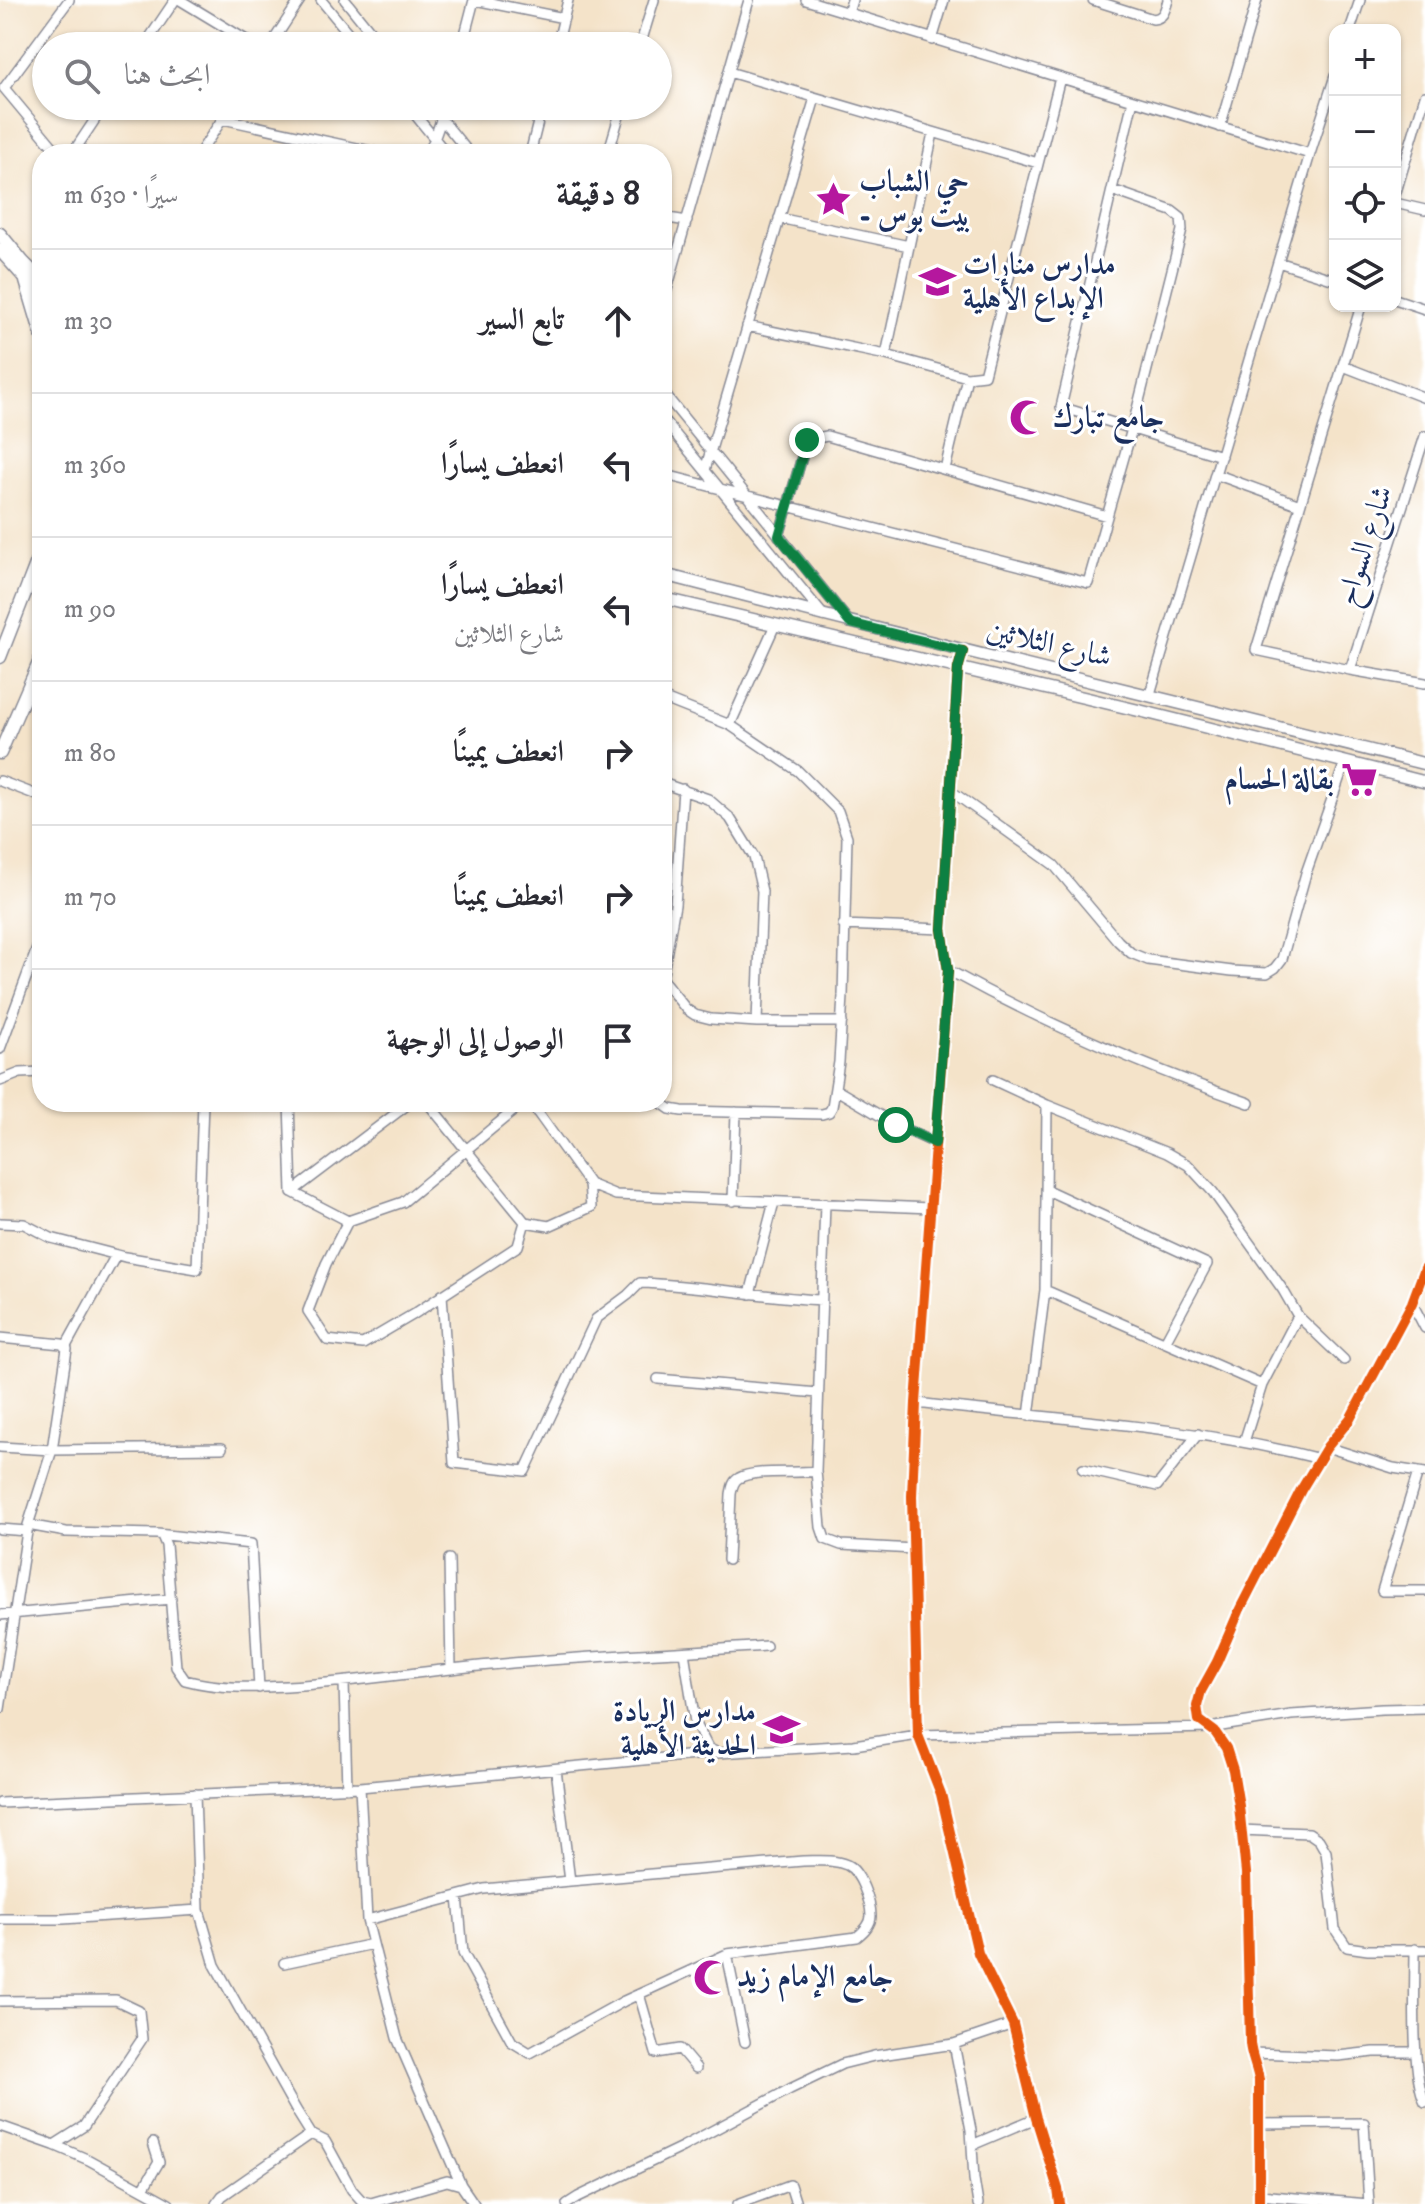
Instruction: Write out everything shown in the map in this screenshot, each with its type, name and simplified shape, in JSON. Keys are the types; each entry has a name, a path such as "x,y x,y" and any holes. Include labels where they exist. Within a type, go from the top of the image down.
{"main road":[{"path":"0,234 32,271"},
{"path":"0,250 32,286"},
{"path":"25,278 32,301"},
{"path":"0,657 32,575"},
{"path":"0,753 32,679"}],"street":[{"path":"45,32 69,0"},
{"path":"154,32 178,0 232,32"},
{"path":"279,32 300,0"},
{"path":"321,0 347,32"},
{"path":"345,0 371,32"},
{"path":"466,32 475,0 564,18"},
{"path":"560,32 568,0"},
{"path":"644,32 654,0"},
{"path":"672,271 749,0"},
{"path":"806,0 1310,154"},
{"path":"848,13 852,0"},
{"path":"932,40 944,0"},
{"path":"1093,0 1153,19 1159,19 1164,13 1168,0"},
{"path":"1220,127 1257,0"},
{"path":"1352,24 1360,0"},
{"path":"32,50 4,88 51,144"},
{"path":"729,72 1038,163"},
{"path":"747,326 886,355 967,377 984,375 1060,78"},
{"path":"1145,712 1329,95"},
{"path":"1401,175 1425,96"},
{"path":"705,470 815,98"},
{"path":"1133,100 1061,407 1221,456"},
{"path":"79,144 95,120"},
{"path":"206,144 222,120"},
{"path":"228,120 339,144"},
{"path":"419,120 439,144"},
{"path":"433,144 442,120"},
{"path":"442,120 462,144"},
{"path":"532,144 538,120"},
{"path":"611,144 618,120"},
{"path":"886,355 933,133"},
{"path":"672,477 1088,583 1132,429 1182,230 1181,218 1172,211 1112,190"},
{"path":"1401,204 1425,210"},
{"path":"779,218 909,246"},
{"path":"672,219 687,221"},
{"path":"1278,262 1329,278"},
{"path":"1401,301 1425,309"},
{"path":"1359,312 1256,650 1425,683"},
{"path":"1343,366 1425,398"},
{"path":"945,469 967,377"},
{"path":"672,404 850,623"},
{"path":"672,430 824,616"},
{"path":"779,536 807,440 827,436 1107,516"},
{"name":"شارع السواح","path":"1350,670 1425,436"},
{"path":"1215,474 1300,505"},
{"name":"شارع الثلاثين","path":"672,577 1425,764"},
{"name":"شارع الثلاثين","path":"672,600 1145,712 1425,782"},
{"path":"730,725 775,625"},
{"path":"963,651 958,669 942,929 948,970 912,1496 918,1735 941,1794 978,1953 1013,2024 1060,2204"},
{"path":"672,702 730,725 798,771 838,811 847,837 842,1022 839,1062 829,1112 672,1109"},
{"path":"951,791 1054,865 1131,953 1148,960 1267,973 1282,959 1306,873 1345,762"},
{"path":"0,781 32,793"},
{"path":"672,786 708,799 730,818 754,857 762,891 757,1022"},
{"path":"672,922 683,789"},
{"path":"843,925 942,929"},
{"path":"0,1049 32,962"},
{"path":"948,970 1006,1002 1078,1034 1188,1082 1249,1103"},
{"path":"672,992 686,1009 711,1019 842,1022"},
{"path":"0,1081 20,1073 32,1072"},
{"path":"993,1080 1167,1153 1188,1165 1213,1192 1298,1316 1344,1360"},
{"path":"835,1089 896,1125 935,1143"},
{"path":"1029,1416 1045,1290 1047,1105"},
{"path":"0,1223 24,1224 51,1238 116,1255 197,1269 203,1112"},
{"path":"289,1112 292,1192"},
{"path":"292,1192 398,1112"},
{"path":"436,1112 525,1222 549,1226 591,1207 589,1184 537,1112"},
{"path":"512,1112 403,1202 348,1221 326,1264 308,1311 327,1340 363,1344 518,1246 525,1222"},
{"path":"733,1201 736,1112"},
{"path":"589,1184 616,1195 931,1208"},
{"path":"1047,1190 1207,1264 1165,1342"},
{"path":"292,1192 348,1221"},
{"path":"750,1294 774,1202"},
{"path":"825,1203 816,1471 821,1527 825,1539 841,1545 914,1549"},
{"path":"0,1709 27,1528 52,1450 66,1346 116,1255"},
{"path":"1258,2124 1364,2123 1369,2204 1259,2200 1258,2124 1259,2080 1251,2053 1246,1873 1241,1830 1233,1770 1226,1748 1199,1720 1197,1706 1201,1691 1301,1490 1327,1447 1350,1419 1412,1303 1425,1268"},
{"path":"442,1295 454,1463 525,1471 596,1319 640,1283 681,1284 821,1300"},
{"path":"1045,1290 1262,1385"},
{"path":"1412,1303 1425,1328"},
{"path":"1244,1442 1262,1385 1298,1316"},
{"path":"0,1338 66,1346"},
{"path":"658,1379 818,1393"},
{"path":"916,1403 1123,1423 1244,1442 1320,1459"},
{"path":"1083,1469 1157,1486 1198,1434"},
{"path":"0,1447 52,1450 222,1448"},
{"path":"1327,1447 1393,1468 1422,1472 1382,1591 1425,1591"},
{"path":"728,1560 733,1484 740,1477 816,1471"},
{"path":"0,1529 157,1534 251,1544 259,1688"},
{"path":"162,1536 166,1545 176,1667 185,1680 205,1686 259,1688 344,1683 451,1669 766,1646"},
{"path":"449,1559 451,1669"},
{"path":"0,1615 171,1599"},
{"path":"684,1652 695,1722 708,1748 718,1753"},
{"path":"344,1683 347,1788"},
{"path":"0,1803 347,1788 718,1753 854,1745 918,1735 1209,1728 1291,1715 1425,1708"},
{"path":"556,1769 570,1881"},
{"path":"360,1787 367,1920 397,2038 461,2185 474,2204"},
{"path":"195,1794 199,1910 215,1965 311,2134 325,2141 352,2190 362,2201 370,2204 447,2181 461,2185"},
{"path":"1241,1830 1309,1833 1319,1840 1326,1852 1335,1929 1347,1947 1420,1950 1416,2052 1421,2094 1425,2102"},
{"path":"367,1920 484,1889 803,1861 836,1861 852,1867 863,1882 871,1917 866,1929 857,1937 727,1954 639,1994 530,2053 512,2042 463,1953 458,1896"},
{"path":"0,1919 63,1919 199,1910"},
{"path":"284,1963 373,1944"},
{"path":"727,1954 745,2042"},
{"path":"639,1994 656,2053 680,2049 696,2068"},
{"path":"0,2001 116,2000 139,2011 142,2039 84,2126 54,2145"},
{"path":"567,2204 842,2064 954,2044 1013,2024"},
{"path":"954,2044 971,2130 978,2204"},
{"path":"1251,2053 1338,2056 1416,2052"},
{"path":"972,2145 1036,2118"},
{"path":"0,2126 54,2145 169,2204"},
{"path":"216,2204 222,2196 311,2134"},
{"path":"143,2189 159,2162 153,2143"},
{"path":"738,2204 790,2185 796,2204"}],"cycle path":[{"path":"963,651 958,669 942,929 948,970 912,1496 918,1735 941,1794 978,1953 1013,2024 1060,2204"},
{"path":"1259,2204 1259,2080 1250,2043 1246,1873 1239,1806 1226,1748 1215,1732 1199,1720 1197,1706 1201,1691 1240,1609 1301,1490 1327,1447 1350,1419 1412,1303 1425,1268"}],"place":[{"name":"حي الشباب - بيت بوس","path":"833,199"},
{"name":"مدارس منارات الإبداع الأهلية","path":"937,282"},
{"name":"جامع تبارك","path":"1027,418"},
{"name":"بقالة الحسام","path":"1360,780"},
{"name":"مدارس الريادة الحديثة الأهلية","path":"782,1729"},
{"name":"جامع الإمام زيد","path":"711,1977"}],"route":[{"path":"807,440 779,536 850,623 963,651 958,669 942,929 948,970 935,1143 896,1125"}]}
